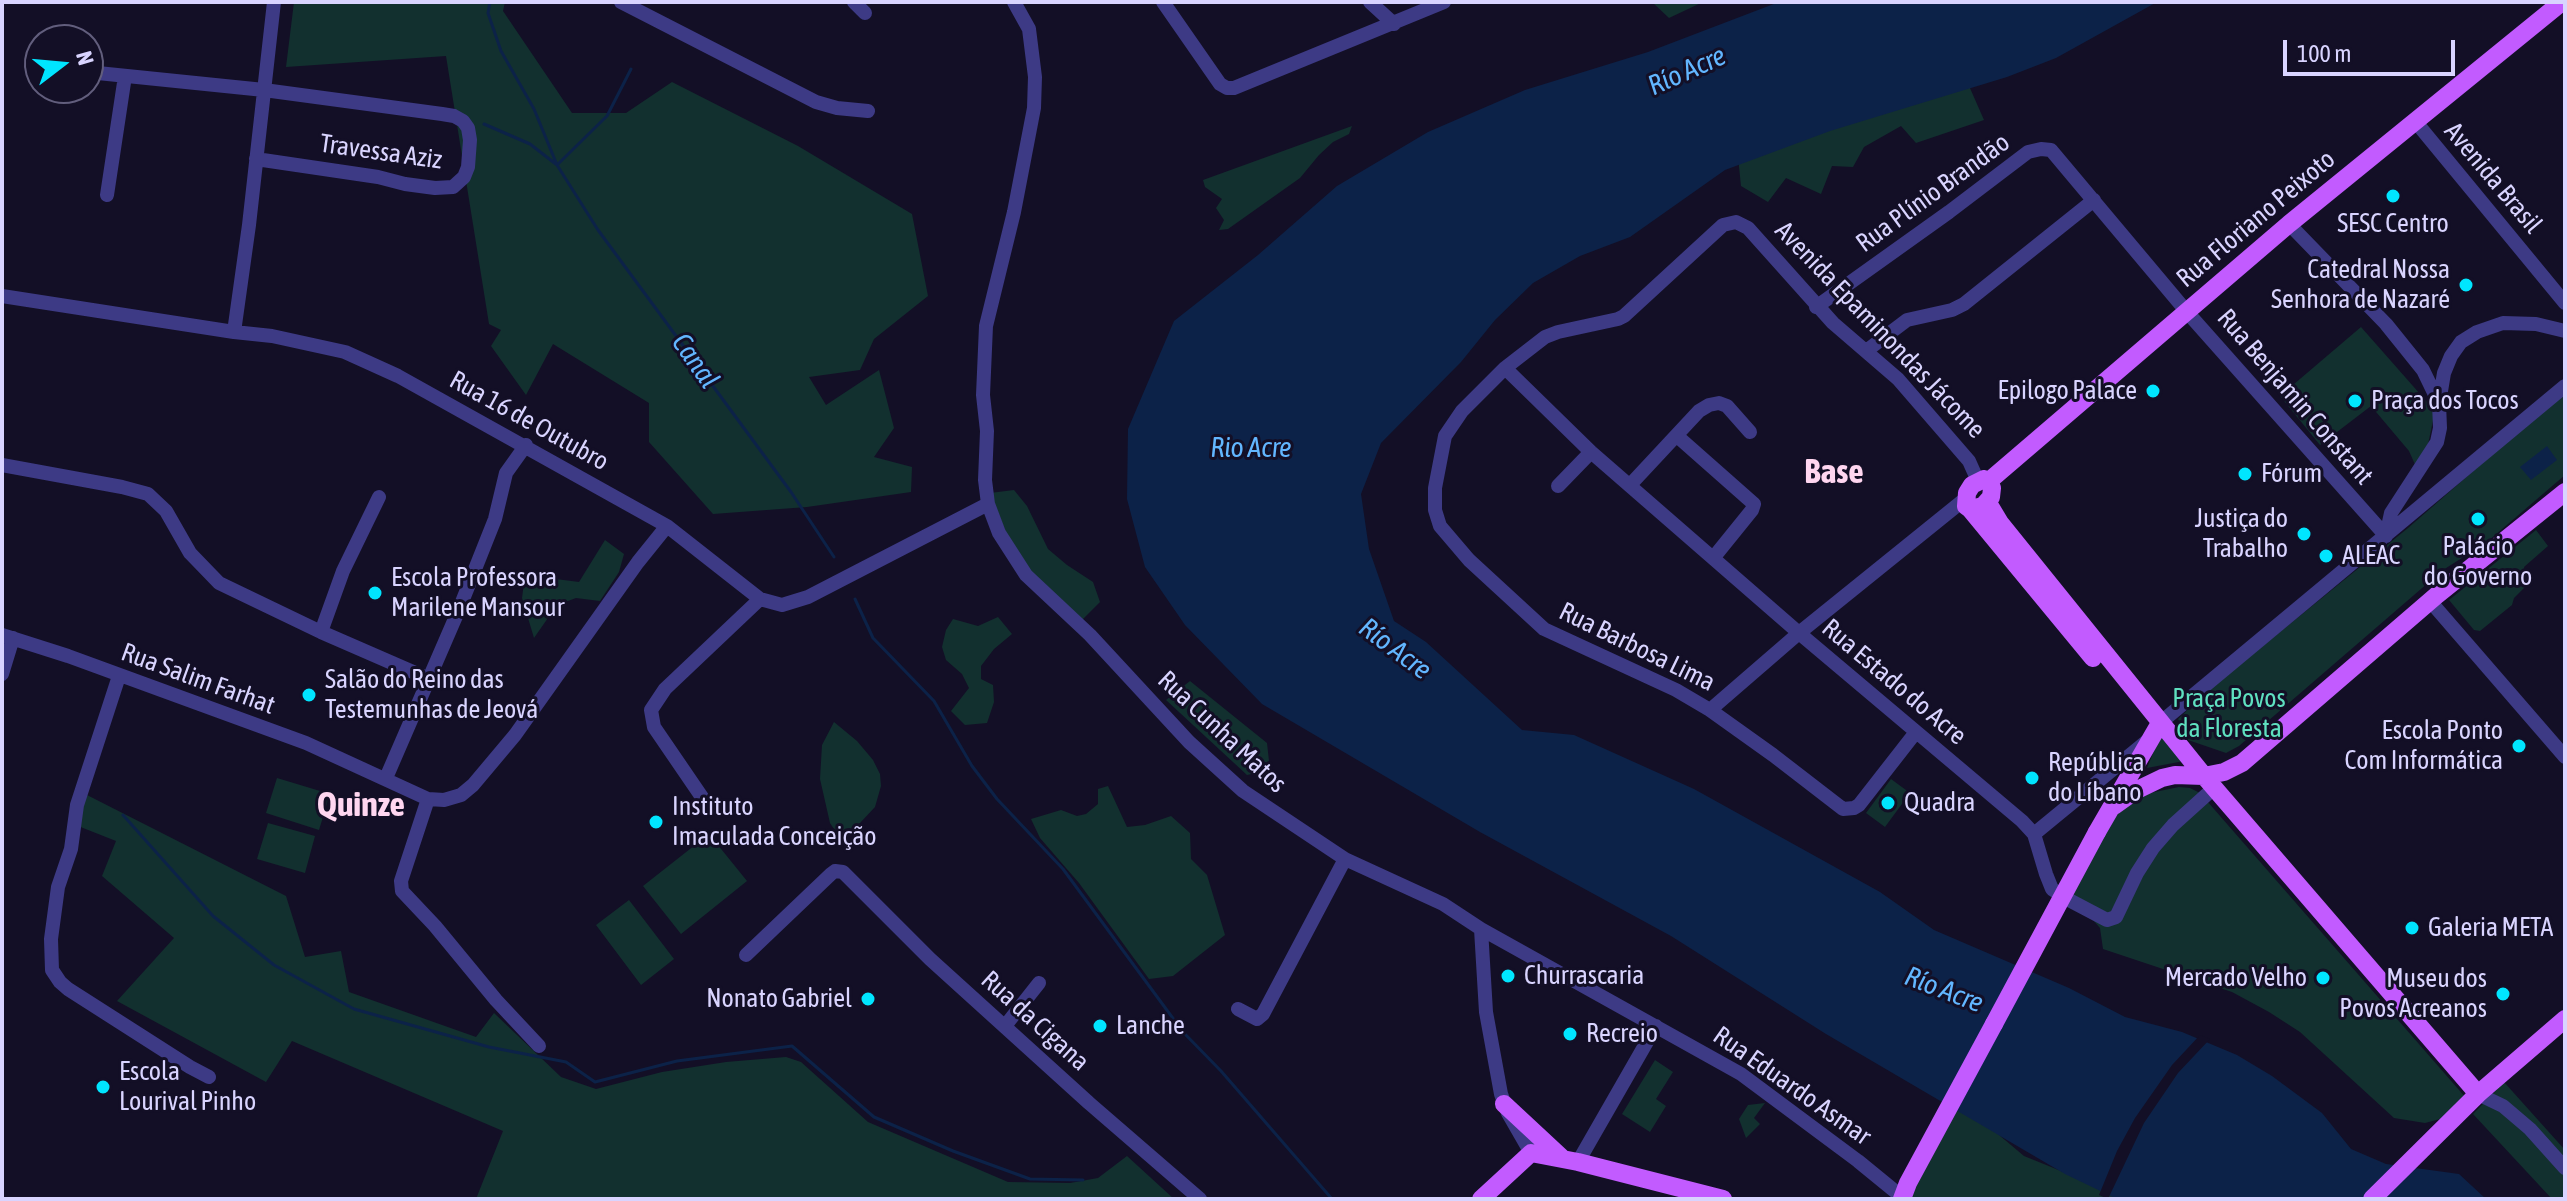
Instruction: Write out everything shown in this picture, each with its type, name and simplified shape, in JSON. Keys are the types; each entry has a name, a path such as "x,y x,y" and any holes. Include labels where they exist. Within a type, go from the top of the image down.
{"main road":[{"name":"Rua Floriano Peixoto","path":"1984,481 2289,224 2562,2"},
{"path":"1984,481 1993,492 1974,504 2135,709 2160,723 2472,1100"},
{"path":"2114,806 2162,778 2175,775 2209,782 2242,763 2430,601 2565,492"},
{"path":"1904,1193 2097,832 2160,723"},
{"path":"2372,1199 2472,1100 2565,1019"},
{"path":"1504,1104 1570,1160"},
{"path":"1481,1199 1531,1153 1723,1199"}],"street":[{"path":"234,332 274,2"},
{"path":"621,2 653,9 816,102 852,111 868,111"},
{"path":"708,806 654,727 651,707 665,689 760,599 782,605 799,601 988,504 983,395 986,326 1017,200 1034,108 1035,77 1029,29 1014,2"},
{"path":"1163,2 1220,84 1227,88 1234,88 1444,2"},
{"path":"1370,2 1394,24"},
{"path":"104,74 264,90"},
{"path":"107,195 125,76"},
{"name":"Travessa Aziz","path":"256,159 420,186 453,187 464,177 468,167 468,128 454,116 264,90"},
{"name":"Avenida Brasil","path":"2415,121 2565,303"},
{"name":"Rua Benjamin Constant","path":"2041,149 2051,150 2059,157 2187,312 2386,536"},
{"name":"Rua Plínio Brandão","path":"1816,307 2028,152 2041,149"},
{"path":"1866,351 1907,320 1952,310 1964,304 2094,200"},
{"name":"Avenida Epaminondas Jácome","path":"1736,222 1748,228 1816,307 1898,379 1984,481"},
{"name":"Rua Barbosa Lima","path":"1736,222 1723,225 1624,316 1545,337 1505,368 1462,411 1445,436 1435,488 1435,510 1440,526 1469,560 1544,629 1676,690 1710,710 1838,806 1854,808 1916,732"},
{"path":"2289,224 2386,324 2423,370 2439,403"},
{"name":"Rua 16 de Outubro","path":"2,296 272,336 345,352 398,376 526,445 667,526 760,599"},
{"path":"2386,536 2391,513 2437,442 2444,373 2461,342 2477,332 2503,323 2536,324 2565,331"},
{"name":"Rua Estado do Acre","path":"1505,368 1591,452 2022,821 2034,834 2052,889 2086,910 2110,919 2116,917 2153,848 2209,782"},
{"path":"2160,723 2565,386"},
{"path":"1630,485 1699,411 1709,405 1719,403 1727,406 1750,432"},
{"path":"1677,436 1752,501 1754,507 1714,557"},
{"path":"386,778 495,519 506,473 526,445"},
{"path":"1558,486 1591,452"},
{"path":"2,465 148,494 166,511 190,553 219,583 429,679"},
{"path":"321,632 343,571 379,497"},
{"name":"Rua Cunha Matos","path":"988,504 999,533 1026,575 1090,635 1189,742 1243,791 1345,859 1443,904 1481,929"},
{"path":"1710,710 1799,633 1974,504"},
{"path":"539,1046 402,891 401,881 428,799 453,798 473,785 515,735 667,526"},
{"path":"2430,601 2565,757"},
{"path":"2,674 7,637"},
{"name":"Rua Salim Farhat","path":"7,637 68,656 306,743 428,799"},
{"path":"119,676 77,805 71,849 58,887 51,939 52,970 68,989 209,1077"},
{"path":"2034,834 2149,739"},
{"path":"1238,1009 1257,1019 1263,1014 1345,859"},
{"name":"Rua da Cigana","path":"746,955 831,874 843,872 930,959 1200,1199"},
{"path":"1481,929 1486,1012 1504,1104 1531,1153"},
{"name":"Rua Eduardo Asmar","path":"1481,929 1741,1074 1904,1193"},
{"path":"1005,1026 1039,983"},
{"path":"1570,1160 1656,1026"},
{"path":"2472,1100 2503,1106 2565,1168"}],"green space":[{"path":"294,2 505,2 503,11 572,113 626,113 672,82 798,146 912,214 928,296 874,339 860,370 809,377 826,405 879,370 894,428 874,457 912,467 911,492 807,507 713,514 649,442 649,403 553,344 526,395 491,346 501,330 489,324 446,56 286,67"},
{"path":"1652,2 1703,2 1669,18"},
{"path":"1966,79 1984,120 1916,143 1901,126 1864,147 1853,167 1832,166 1821,194 1786,178 1768,202 1741,186 1737,147"},
{"path":"1352,126 1349,134 1333,142 1300,178 1228,229 1219,230 1224,220 1216,208 1222,199 1205,187 1203,180"},
{"name":"Praça dos Tocos","path":"2361,327 2435,411 2426,454 2417,469 2409,451 2371,406 2320,445 2280,396"},
{"name":"Praça Povos da Floresta","path":"2565,391 2565,475 2487,542 2443,570 2239,746 2226,753 2188,740 2178,719 2205,693 2408,528"},
{"path":"1014,490 1027,506 1048,549 1093,582 1100,602 1081,621 1016,557 990,493"},
{"path":"2536,530 2548,546 2524,567 2527,585 2514,598 2512,605 2480,631 2474,630 2449,600"},
{"path":"605,540 624,554 619,572 600,601 576,598 557,605 534,638 522,598 525,575 579,582"},
{"path":"998,617 1012,634 994,649 981,666 981,679 993,685 994,702 987,723 965,725 951,711 969,688 962,674 946,660 942,647 946,630 953,619 978,626"},
{"path":"1190,681 1267,743 1270,770 1247,775 1166,700"},
{"path":"834,722 857,741 873,760 880,774 881,786 875,807 840,838 830,823 820,779 822,745"},
{"path":"2161,734 2184,761 2147,768"},
{"path":"277,778 330,794 319,830 266,813"},
{"name":"Quadra","path":"1891,779 1910,793 1885,827 1866,813"},
{"path":"1108,786 1127,827 1145,825 1171,816 1190,833 1191,859 1207,875 1225,935 1173,976 1149,979 1079,883 1040,838 1031,819 1061,810 1077,816 1086,814 1098,804 1098,789"},
{"path":"2179,787 2200,793 2466,1098 2444,1118 2425,1123 2394,1118 2300,1032 2269,1012 2232,992 2103,949 2100,928 2070,894 2117,811 2140,795"},
{"path":"85,794 286,896 305,957 341,951 349,992 476,1037 494,1013 561,1077 596,1089 662,1072 786,1057 801,1062 868,1122 1008,1182 1070,1183 1098,1178 1127,1156 1174,1199 476,1199 503,1131 292,1041 266,1082 117,1001 174,938 102,876 116,841 78,826"},
{"path":"268,823 315,836 305,873 257,859"},
{"path":"709,834 747,881 681,934 643,886"},
{"path":"629,900 674,959 641,985 596,925"},
{"path":"1655,1060 1673,1072 1656,1099 1666,1106 1650,1132 1622,1114"},
{"path":"2504,1082 2565,1150 2565,1199 2552,1199 2473,1114"},
{"path":"1765,1103 1754,1118 1760,1124 1746,1138 1739,1119 1748,1105"},
{"path":"1961,1103 2024,1156 2130,1199 1910,1199"}],"water":[{"name":"Rio Acre","path":"1779,2 2157,2 2056,58 2007,77 1830,131 1725,170 1630,237 1580,256 1533,283 1381,443 1361,494 1369,549 1394,621 1426,642 1522,730 1574,735 1694,789 1880,892 1934,930 2069,988 2125,1017 2182,1032 2237,1055 2322,1113 2351,1149 2386,1164 2459,1174 2486,1199 2117,1199 2065,1174 1826,1034 1671,936 1480,832 1262,704 1185,625 1145,567 1127,499 1128,429 1174,321 1258,255 1337,186 1428,132 1525,90 1648,52"},
{"path":"2547,446 2557,460 2531,480 2520,467"}],"pier":[{"path":"2200,1035 2210,1039 2178,1073 2144,1123 2108,1199 2099,1195 2135,1118 2172,1065"}],"waterway":[{"name":"Canal","path":"490,2 488,13 501,51 534,109 557,165 598,230 791,492 834,557"},
{"name":"Canal","path":"484,124 530,144 557,165 607,116 631,69"},
{"path":"855,599 873,638 934,701 972,766 997,799 1063,869 1183,1032 1332,1199"},
{"path":"123,815 213,916 274,965 354,1009 489,1047 566,1062 595,1082 677,1061 792,1046 874,1117 953,1151 1030,1179 1083,1180"}],"place":[{"name":"SESC Centro","path":"2393,196"},
{"name":"Catedral Nossa Senhora de Nazaré","path":"2466,285"},
{"name":"Epilogo Palace","path":"2153,391"},
{"name":"Praça dos Tocos","path":"2355,401"},
{"name":"Fórum","path":"2245,474"},
{"name":"Palácio do Governo","path":"2478,519"},
{"name":"Justiça do Trabalho","path":"2304,534"},
{"name":"ALEAC","path":"2326,556"},
{"name":"Escola Professora Marilene Mansour","path":"375,593"},
{"name":"Salão do Reino das Testemunhas de Jeová","path":"309,695"},
{"name":"Escola Ponto Com Informática","path":"2519,746"},
{"name":"República do Líbano","path":"2032,778"},
{"name":"Quadra","path":"1888,803"},
{"name":"Instituto Imaculada Conceição","path":"656,822"},
{"name":"Galeria META","path":"2412,928"},
{"name":"Churrascaria","path":"1508,976"},
{"name":"Mercado Velho","path":"2323,978"},
{"name":"Museu dos Povos Acreanos","path":"2503,994"},
{"name":"Nonato Gabriel","path":"868,999"},
{"name":"Lanche","path":"1100,1026"},
{"name":"Recreio","path":"1570,1034"},
{"name":"Escola Lourival Pinho","path":"103,1087"}],"district":[{"name":"Base","path":"1834,472"},
{"name":"Quinze","path":"361,805"}],"water label":[{"name":"Río Acre","path":"1687,71"},
{"name":"Río Acre","path":"1395,649"},
{"name":"Río Acre","path":"1944,990"}]}
